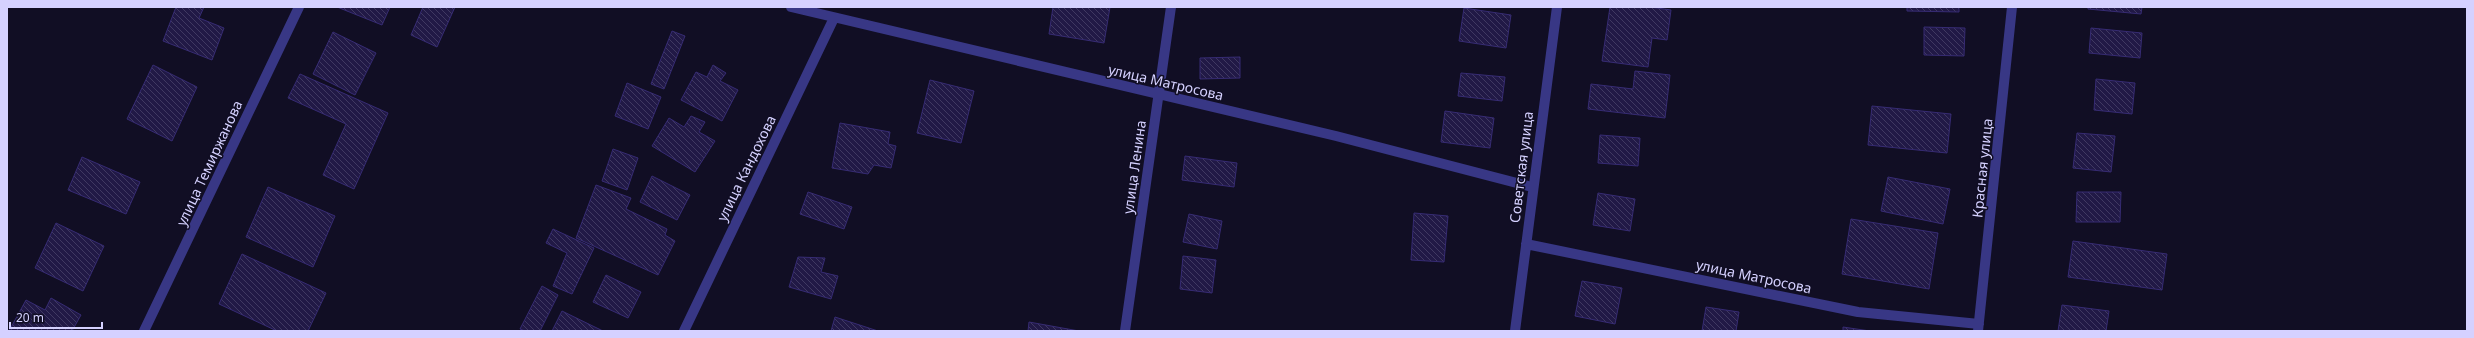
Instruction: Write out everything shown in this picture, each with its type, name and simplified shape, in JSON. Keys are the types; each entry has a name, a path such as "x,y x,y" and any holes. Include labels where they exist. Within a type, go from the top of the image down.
{"street":[{"name":"улица Темиржанова","path":"144,331 299,7"},
{"name":"улица Матросова","path":"791,7 1336,136 1532,187"},
{"name":"улица Ленина","path":"1125,331 1158,94 1172,7"},
{"name":"Советская улица","path":"1515,331 1532,187 1557,7"},
{"name":"Красная улица","path":"1979,328 2012,7"},
{"name":"улица Кандохова","path":"684,331 834,18"},
{"name":"улица Матросова","path":"1526,244 1858,312 1979,328"}],"building":[{"path":"176,7 204,7 199,18 224,28 212,60 163,41"},
{"path":"337,7 390,7 382,25"},
{"path":"423,7 455,7 437,47 411,35"},
{"path":"1053,7 1110,7 1104,43 1049,34"},
{"path":"1610,7 1650,7 1671,10 1667,40 1652,38 1648,67 1602,61"},
{"path":"1907,7 1959,7 1959,12 1907,11"},
{"path":"2088,7 2142,7 2141,14 2088,9"},
{"path":"1464,8 1511,15 1506,48 1459,41"},
{"path":"1924,27 1965,28 1964,56 1924,55"},
{"path":"2091,28 2142,33 2140,58 2089,53"},
{"path":"672,31 685,36 664,89 651,84"},
{"path":"333,32 376,53 355,95 313,74"},
{"path":"1240,57 1240,78 1200,79 1200,58"},
{"path":"153,65 197,87 172,141 127,119"},
{"path":"713,65 726,73 720,81 738,90 722,121 681,100 696,72 707,77"},
{"path":"1635,71 1670,75 1665,118 1588,109 1591,84 1633,89"},
{"path":"1461,73 1505,77 1502,101 1458,96"},
{"path":"300,74 388,113 354,189 323,175 346,124 288,98"},
{"path":"2096,79 2135,83 2132,114 2094,110"},
{"path":"930,80 974,91 961,143 917,133"},
{"path":"627,83 661,97 648,129 615,116"},
{"path":"1872,106 1951,114 1947,153 1868,145"},
{"path":"1445,111 1494,118 1490,148 1441,142"},
{"path":"691,116 705,122 699,132 715,141 695,172 652,146 669,118 684,127"},
{"path":"840,123 890,132 888,144 896,146 891,168 874,165 868,174 832,168"},
{"path":"2077,133 2115,136 2111,172 2073,168"},
{"path":"1600,135 1640,138 1638,166 1598,163"},
{"path":"613,149 638,158 627,190 602,181"},
{"path":"1185,156 1237,163 1234,187 1182,180"},
{"path":"82,157 140,182 126,214 68,190"},
{"path":"652,176 690,195 677,220 640,202"},
{"path":"1888,177 1950,189 1943,224 1881,211"},
{"path":"596,185 631,198 626,209 667,229 665,235 675,241 658,275 576,238"},
{"path":"268,187 335,216 313,267 246,237"},
{"path":"808,192 852,207 844,229 800,214"},
{"path":"2077,192 2121,192 2120,222 2076,222"},
{"path":"1598,193 1635,199 1630,231 1593,225"},
{"path":"1414,213 1448,216 1444,262 1411,260"},
{"path":"1189,214 1222,221 1217,249 1183,242"},
{"path":"1851,219 1938,233 1929,289 1842,274"},
{"path":"56,223 104,246 83,291 35,268"},
{"path":"553,229 594,248 572,294 553,286 567,253 546,243"},
{"path":"2073,241 2167,254 2162,290 2068,277"},
{"path":"242,254 326,293 308,331 277,331 219,304"},
{"path":"1183,256 1216,260 1212,293 1180,289"},
{"path":"798,257 825,258 821,272 838,276 831,299 789,287"},
{"path":"606,275 641,292 628,318 593,302"},
{"path":"1582,281 1622,288 1615,324 1575,316"},
{"path":"542,286 558,295 540,331 525,331 520,329"},
{"path":"51,298 81,315 72,331 9,331 26,300 45,310"},
{"path":"2062,305 2109,311 2106,331 2058,331"},
{"path":"1706,307 1739,312 1736,331 1702,331"},
{"path":"562,311 603,331 552,331"},
{"path":"835,317 878,331 831,331"},
{"path":"1029,322 1079,331 1028,331"},
{"path":"1843,327 1870,331 1843,331"}]}
